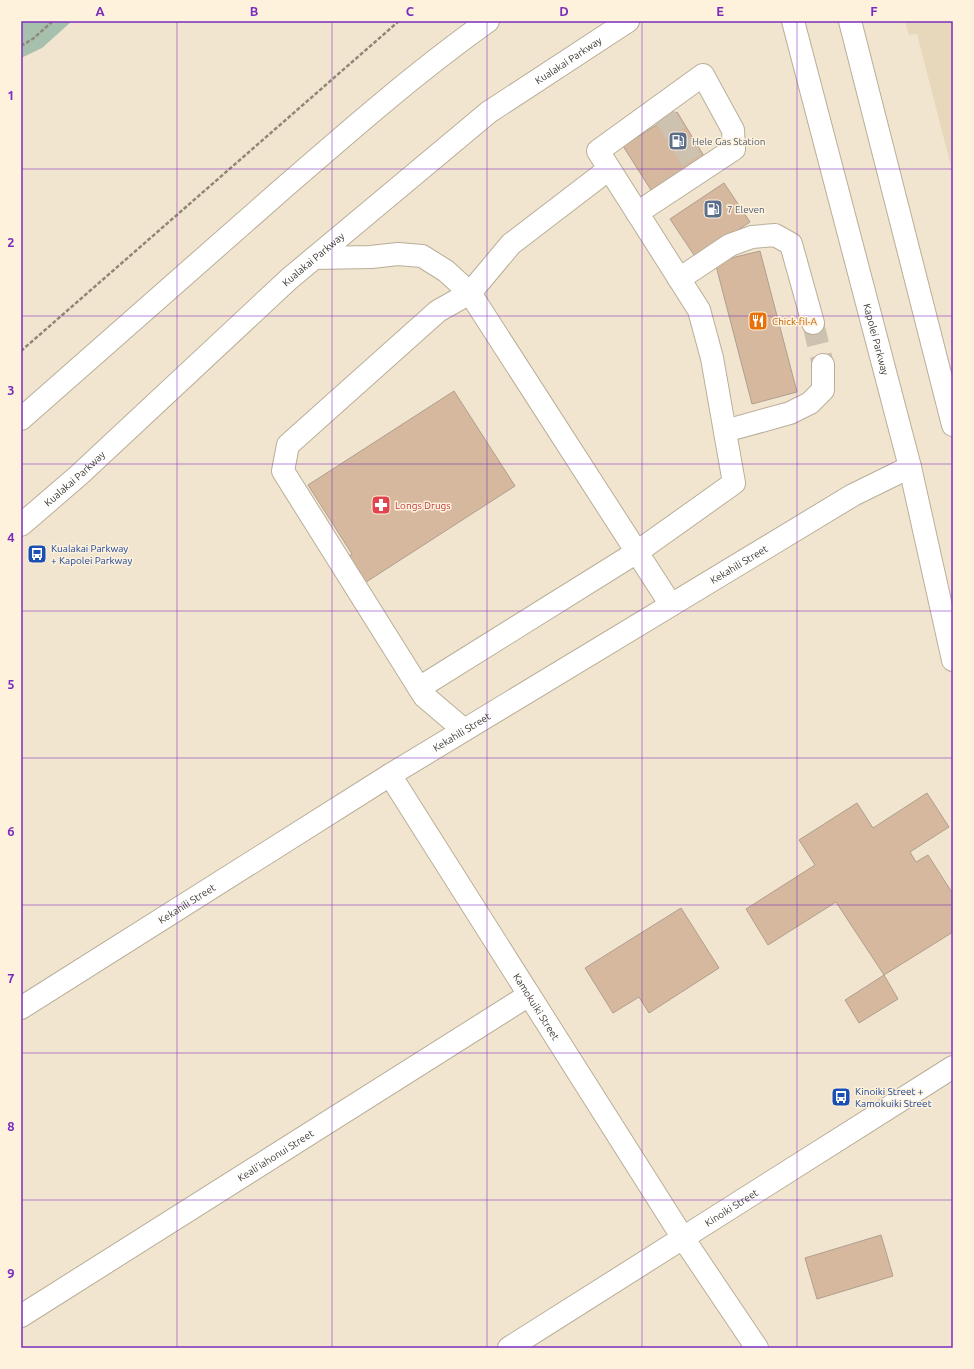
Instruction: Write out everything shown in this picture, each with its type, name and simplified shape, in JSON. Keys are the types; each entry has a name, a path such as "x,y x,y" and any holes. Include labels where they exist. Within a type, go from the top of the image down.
{"street":[{"path":"21,419 243,223 385,101 447,50 488,21"},
{"name":"Kualakai Parkway","path":"21,525 79,475 289,279 489,112 628,21"},
{"name":"Kapolei Parkway","path":"793,21 910,467 953,660"},
{"path":"850,21 953,425"},
{"path":"419,688 637,552 734,483 712,358 699,310 679,279 637,213 609,169 598,151 662,111 703,75 733,130 734,149 696,166 637,213"},
{"path":"464,730 424,696 283,471 288,445 438,311 470,293 511,244 609,169"},
{"path":"679,279 730,245 752,236 775,235 791,244 812,323"},
{"path":"314,258 371,257 398,254 422,256 446,271 470,293 671,605"},
{"path":"725,431 790,413 810,403 823,390 823,365"},
{"name":"Kekahili Street","path":"21,1008 390,775 853,495 910,467"},
{"name":"Kamokuiki Street","path":"390,775 683,1238 757,1348"},
{"name":"Keali'iahonui Street","path":"21,1316 529,995"},
{"name":"Kinoiki Street","path":"509,1348 953,1068"}],"path":[{"path":"21,46 34,38 52,21"},
{"path":"21,351 399,21"}],"shaded area":[{"path":"905,21 953,21 953,174 917,34 909,35"}],"green space":[{"path":"21,21 72,21 42,48 21,58"}],"building":[{"path":"677,112 704,156 651,190 623,146"},
{"path":"724,183 750,222 696,258 670,219"},
{"path":"760,251 797,392 752,404 715,262"},
{"path":"454,391 515,486 360,586 343,560 352,554 308,485"},
{"path":"927,793 949,827 910,852 916,862 928,855 953,894 953,932 884,975 836,902 768,945 746,909 815,865 799,840 857,803 873,828"},
{"path":"681,908 719,968 649,1013 639,997 613,1013 585,968"},
{"path":"884,975 898,999 859,1023 845,1000"},
{"path":"881,1235 893,1276 817,1299 805,1258"}],"tunnel":[{"path":"664,115 692,160"},
{"path":"813,323 823,365"}],"place":[{"name":"Hele Gas Station","path":"678,141"},
{"name":"7 Eleven","path":"713,209"},
{"name":"Chick-fil-A","path":"758,321"},
{"name":"Longs Drugs","path":"381,505"},
{"name":"Kualakai Parkway + Kapolei Parkway","path":"37,554"},
{"name":"Kinoiki Street + Kamokuiki Street","path":"841,1097"}]}
